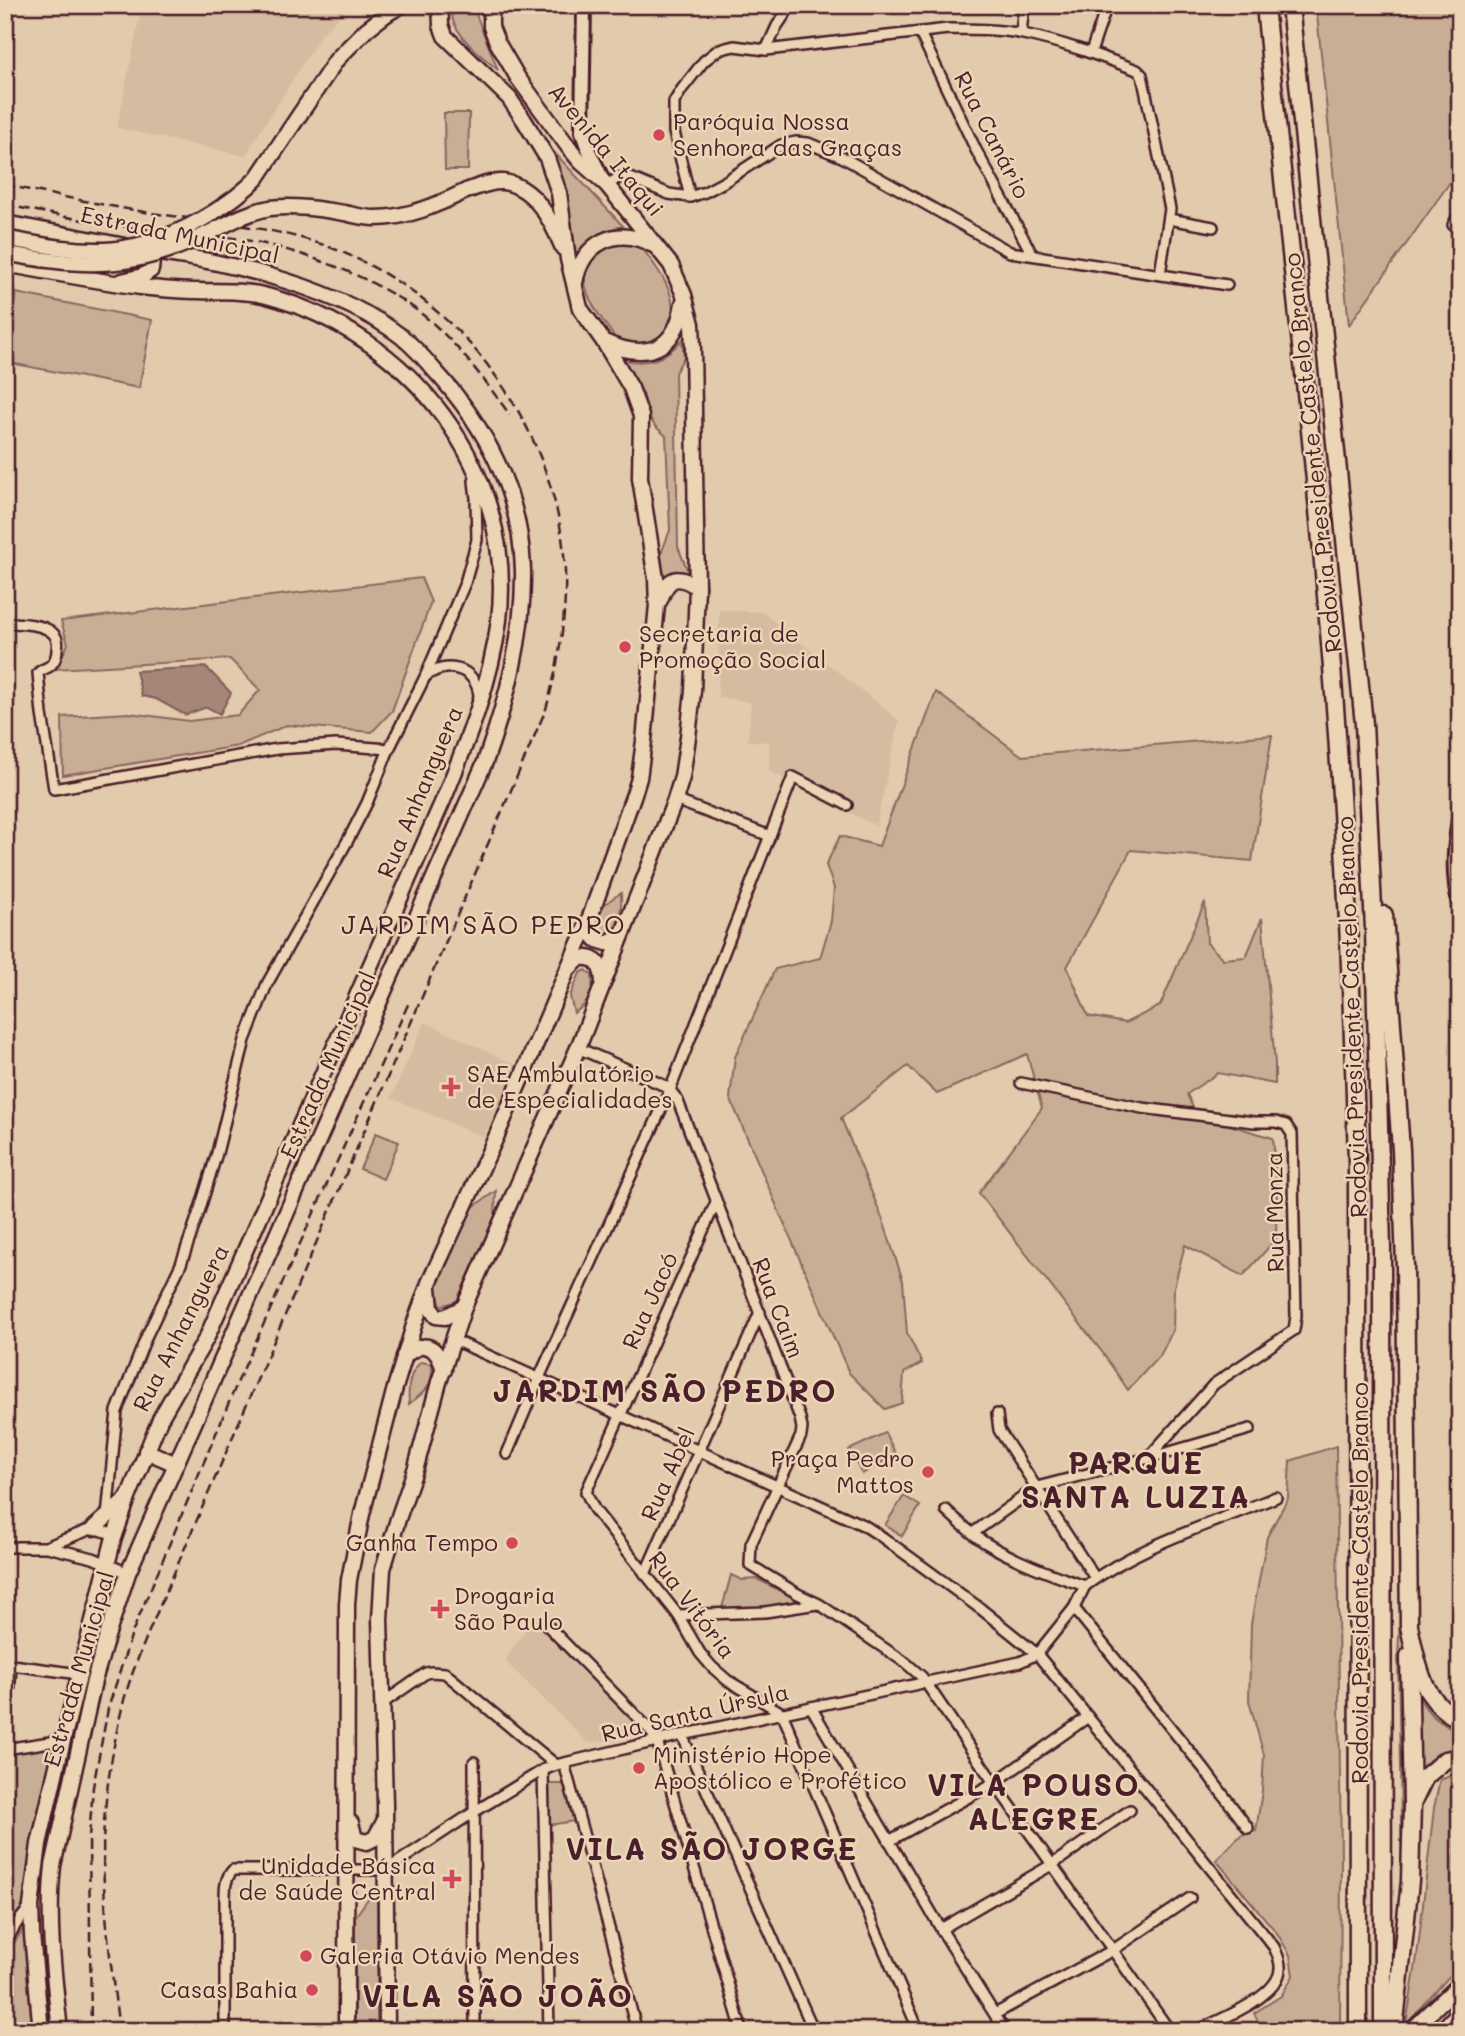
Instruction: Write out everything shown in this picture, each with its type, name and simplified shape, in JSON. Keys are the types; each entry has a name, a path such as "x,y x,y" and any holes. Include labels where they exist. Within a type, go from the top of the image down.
{"highway":[{"name":"Rodovia Presidente Castelo Branco","path":"1265,5 1329,631 1355,1079 1358,2031"},
{"name":"Rodovia Presidente Castelo Branco","path":"1290,5 1364,724 1374,929 1382,1263 1382,2031"},
{"path":"1368,801 1382,883 1401,1150 1405,1266 1412,1804 1410,1881 1394,2031"},
{"path":"1409,1626 1425,1688 1448,1715 1460,1719"},
{"path":"1412,1804 1425,1777 1445,1760 1460,1757"}],"main road":[{"path":"5,238 76,250 111,251 137,247 201,220 242,193 257,178 337,59 367,29 402,5"},
{"path":"346,2031 346,1680 349,1580 362,1514 404,1356 429,1283 494,1143 590,917 639,778 657,605 656,579 640,478 641,416 631,388 580,308 568,259 559,193 547,158 509,99 445,36 440,5"},
{"name":"Avenida Itaqui","path":"491,5 491,27 518,78 576,156 605,183 658,248"},
{"path":"584,5 582,132 605,183"},
{"path":"5,253 73,264 132,261 170,251 246,214 261,210 297,207 374,218 400,216 430,208 489,183 502,182 514,185 530,195 540,206 568,259"},
{"name":"Estrada Municipal","path":"5,223 238,267 332,298 401,337 449,385 484,435 508,487 515,513 523,568 522,605 510,680 485,762 130,1568 108,1633 94,1681 53,1866 50,1921 60,2031"},
{"path":"387,2031 386,1819 380,1619 383,1569 464,1307 603,987 675,800 682,777 688,737 697,587 692,324 684,295 671,265 658,248 640,239 628,236 612,237 591,250 578,272 575,290"},
{"path":"113,282 136,278 151,270 152,260 143,250"},
{"name":"Rua Anhanguera","path":"5,264 140,287 234,291 267,296 303,308 347,329 380,351 428,395 461,443 491,507 501,572 498,629 480,706 445,796 207,1338 166,1409 146,1451 114,1538 39,1844 31,1906 41,2031"},
{"path":"604,342 629,350 647,351 660,345 670,338 679,324 684,295"},
{"path":"657,605 670,580 686,581 697,587"},
{"path":"590,917 591,933 597,940 607,943 622,934"},
{"path":"566,971 580,958 592,958 602,970 603,987"},
{"path":"429,1283 429,1301 436,1316 445,1317 464,1307"},
{"path":"153,1515 155,1497 169,1461 215,1363 230,1342"},
{"path":"404,1356 416,1347 427,1346 437,1353 444,1370"},
{"path":"146,1451 169,1461"},
{"path":"94,1528 128,1498"},
{"path":"114,1538 115,1551 130,1568"},
{"path":"346,1801 353,1835 358,1841 373,1840 386,1819"},
{"path":"1411,2031 1460,1984"},
{"path":"1441,2031 1460,2011"}],"street":[{"path":"766,50 791,5"},
{"path":"1021,33 1024,5"},
{"path":"1091,52 1107,5"},
{"path":"690,197 674,132 674,102 704,61 718,50 734,46 766,50 973,29 1021,33 1091,52 1137,70 1144,80 1170,209 1160,274"},
{"name":"Rua Canário","path":"920,33 976,150 1032,254"},
{"path":"605,183 628,177 669,194 690,197 724,182 781,145 808,143 842,157 1010,252 1227,285"},
{"path":"1453,225 1460,213"},
{"path":"1169,219 1213,227"},
{"path":"107,1517 117,1412 147,1335 181,1264 200,1212 253,1018 267,984 367,803 465,583 475,553 477,528 471,464"},
{"path":"5,623 40,626 55,636 58,642 51,665 40,669 38,678 41,714 54,789 277,749 345,745 389,749"},
{"path":"425,677 442,668 463,671 476,682 480,706"},
{"path":"508,1454 539,1378 670,1090 793,778 847,805"},
{"path":"675,800 770,836"},
{"path":"1460,810 1452,859 1460,915"},
{"path":"578,1048 670,1090"},
{"name":"Rua Monza","path":"1020,1083 1156,1110 1254,1122 1276,1122 1286,1125 1292,1134 1296,1316 1294,1330 1214,1384 1147,1459"},
{"name":"Rua Caim","path":"670,1090 678,1101 802,1428 801,1436 751,1544 750,1566 819,1604"},
{"name":"Rua Jacó","path":"586,1492 716,1202"},
{"name":"Rua Abel","path":"645,1574 760,1312"},
{"path":"454,1340 851,1519 882,1537 981,1609 1037,1654 1279,1956 1280,1971 1273,1986 1237,2011 1196,2031"},
{"path":"997,1414 999,1430 1095,1578"},
{"path":"973,1534 1037,1487 1250,1429"},
{"name":"Rua Vitória","path":"586,1492 594,1509 678,1615 700,1653 727,1680 782,1713"},
{"path":"1037,1654 1074,1608 1085,1586 1095,1578 1145,1550 1276,1497"},
{"path":"946,1510 973,1534 1003,1552 1085,1586"},
{"path":"47,1547 94,1528 114,1538"},
{"path":"5,1547 47,1547 93,1558 107,1566 130,1568"},
{"path":"678,1615 765,1612 819,1604 915,1670 1170,2031"},
{"path":"1074,1608 1248,1828"},
{"path":"544,1622 649,1728 657,1741 742,2031"},
{"name":"Rua Santa Úrsula","path":"386,1870 474,1812 543,1770 560,1764 1020,1662 1037,1654"},
{"path":"63,1740 6,1749 8,1665 79,1674"},
{"path":"383,1703 426,1673 445,1673 560,1764 637,2031"},
{"path":"811,1707 941,1929 1005,2031"},
{"path":"782,1713 919,2031"},
{"path":"889,1841 995,1783 1087,1717"},
{"path":"682,1735 814,2031"},
{"path":"474,1762 475,2031"},
{"path":"543,1770 549,2031"},
{"path":"941,1929 1053,1864 1130,1810"},
{"path":"225,2031 228,1875 238,1869 386,1870"},
{"path":"995,2014 1113,1950 1190,1898"},
{"path":"5,1943 31,1906"}],"shaded area":[{"path":"142,5 352,5 322,33 245,156 117,128"},
{"path":"450,5 475,5 477,17 498,70 460,33 451,15"},
{"path":"1316,5 1460,5 1460,168 1349,325"},
{"path":"444,113 469,113 468,170 445,170"},
{"path":"550,148 623,226 596,235 576,255 566,189 548,149"},
{"path":"611,242 637,242 667,286 673,311 670,323 662,334 652,341 634,343 616,339 590,299 585,277 587,266 595,253"},
{"path":"16,293 152,320 139,388 5,362 5,346"},
{"path":"682,340 684,357 675,373 678,547 689,574 687,576 675,572 663,578 661,554 670,530 666,436 648,415 643,393 622,360 641,362 655,359 669,352"},
{"path":"421,578 431,602 392,711 372,732 287,725 238,746 63,775 62,717 129,713 189,721 238,715 260,690 230,659 56,669 68,644 61,621"},
{"path":"719,610 762,612 899,720 876,826 769,771 769,742 748,741 751,702 718,697"},
{"path":"206,667 231,693 220,714 207,707 185,715 156,699 142,696 136,671"},
{"path":"936,692 1022,756 1272,735 1252,861 1131,850 1067,967 1088,1016 1125,1023 1160,1006 1205,902 1207,943 1223,959 1246,957 1262,918 1275,1084 1218,1073 1187,1094 1196,1115 1273,1138 1277,1187 1276,1239 1243,1276 1185,1245 1174,1287 1173,1330 1161,1354 1128,1390 1102,1352 979,1193 1042,1108 1027,1054 937,1094 908,1066 841,1118 883,1220 903,1281 907,1333 922,1363 904,1373 902,1403 885,1409 849,1373 730,1098 735,1057 775,969 820,958 831,921 834,888 826,865 840,836 879,846"},
{"path":"621,893 621,911 616,928 609,938 600,939 597,923 600,912 603,906"},
{"path":"586,970 592,975 591,992 584,1005 574,1013 570,996 580,973"},
{"name":"SAE Ambulatório de Especialidades","path":"425,1022 516,1065 484,1137 391,1098"},
{"path":"376,1133 399,1142 383,1179 360,1169"},
{"path":"496,1191 495,1216 457,1301 441,1306 436,1290 470,1209"},
{"path":"421,1362 432,1364 430,1383 424,1392 409,1404 410,1381"},
{"path":"885,1433 896,1454 862,1474 849,1450"},
{"path":"1336,1446 1341,1859 1340,2030 1263,2031 1254,2013 1281,1996 1293,1976 1290,1955 1277,1933 1216,1860 1241,1835 1256,1831 1264,1755 1249,1701 1251,1624 1267,1537 1288,1498 1290,1461"},
{"path":"904,1496 920,1506 902,1536 885,1525"},
{"path":"731,1575 742,1580 757,1579 800,1601 800,1605 721,1612"},
{"path":"1402,1578 1411,1668 1418,1694 1433,1716 1460,1731 1460,1749 1449,1750 1434,1757 1422,1769 1408,1821 1402,1878 1398,1656"},
{"path":"535,1614 637,1726 632,1737 588,1743 505,1661"},
{"path":"57,1744 27,1903 5,1936 5,1753"},
{"path":"1460,1772 1460,1964 1406,2025 1417,1957 1434,1808 1440,1780"},
{"path":"547,1784 565,1784 575,1821 548,1825"},
{"path":"370,1896 377,1896 377,2031 355,2031 355,1917"},
{"path":"25,1926 32,2031 6,2031 5,1957"}],"railway":[{"path":"5,185 133,210 242,226 310,241 332,248 374,268 413,292 448,322 480,356 507,393 530,433 547,476 559,521 565,568 561,639 546,709 138,1657 127,1689 109,1776 103,1848 107,1926 119,2031"},
{"path":"5,205 106,224 209,234 248,241 277,247 337,267 366,280 418,311 468,360 510,415"},
{"path":"91,2031 89,1837 93,1787 108,1709 132,1633 238,1381 410,1000"}],"place":[{"name":"Paróquia Nossa Senhora das Graças","path":"659,135"},
{"name":"Secretaria de Promoção Social","path":"625,647"},
{"name":"SAE Ambulatório de Especialidades","path":"451,1087"},
{"name":"Praça Pedro Mattos","path":"928,1472"},
{"name":"Ganha Tempo","path":"512,1543"},
{"name":"Drogaria São Paulo","path":"440,1609"},
{"name":"Ministério Hope Apostólico e Profético","path":"639,1768"},
{"name":"Unidade Básica de Saúde Central","path":"452,1879"},
{"name":"Galeria Otávio Mendes","path":"306,1956"},
{"name":"Casas Bahia","path":"312,1990"}],"district":[{"name":"JARDIM SÃO PEDRO","path":"484,925"},
{"name":"JARDIM SÃO PEDRO","path":"665,1392"},
{"name":"PARQUE SANTA LUZIA","path":"1136,1481"},
{"name":"VILA POUSO ALEGRE","path":"1034,1803"},
{"name":"VILA SÃO JORGE","path":"712,1850"},
{"name":"VILA SÃO JOÃO","path":"498,1997"}]}
